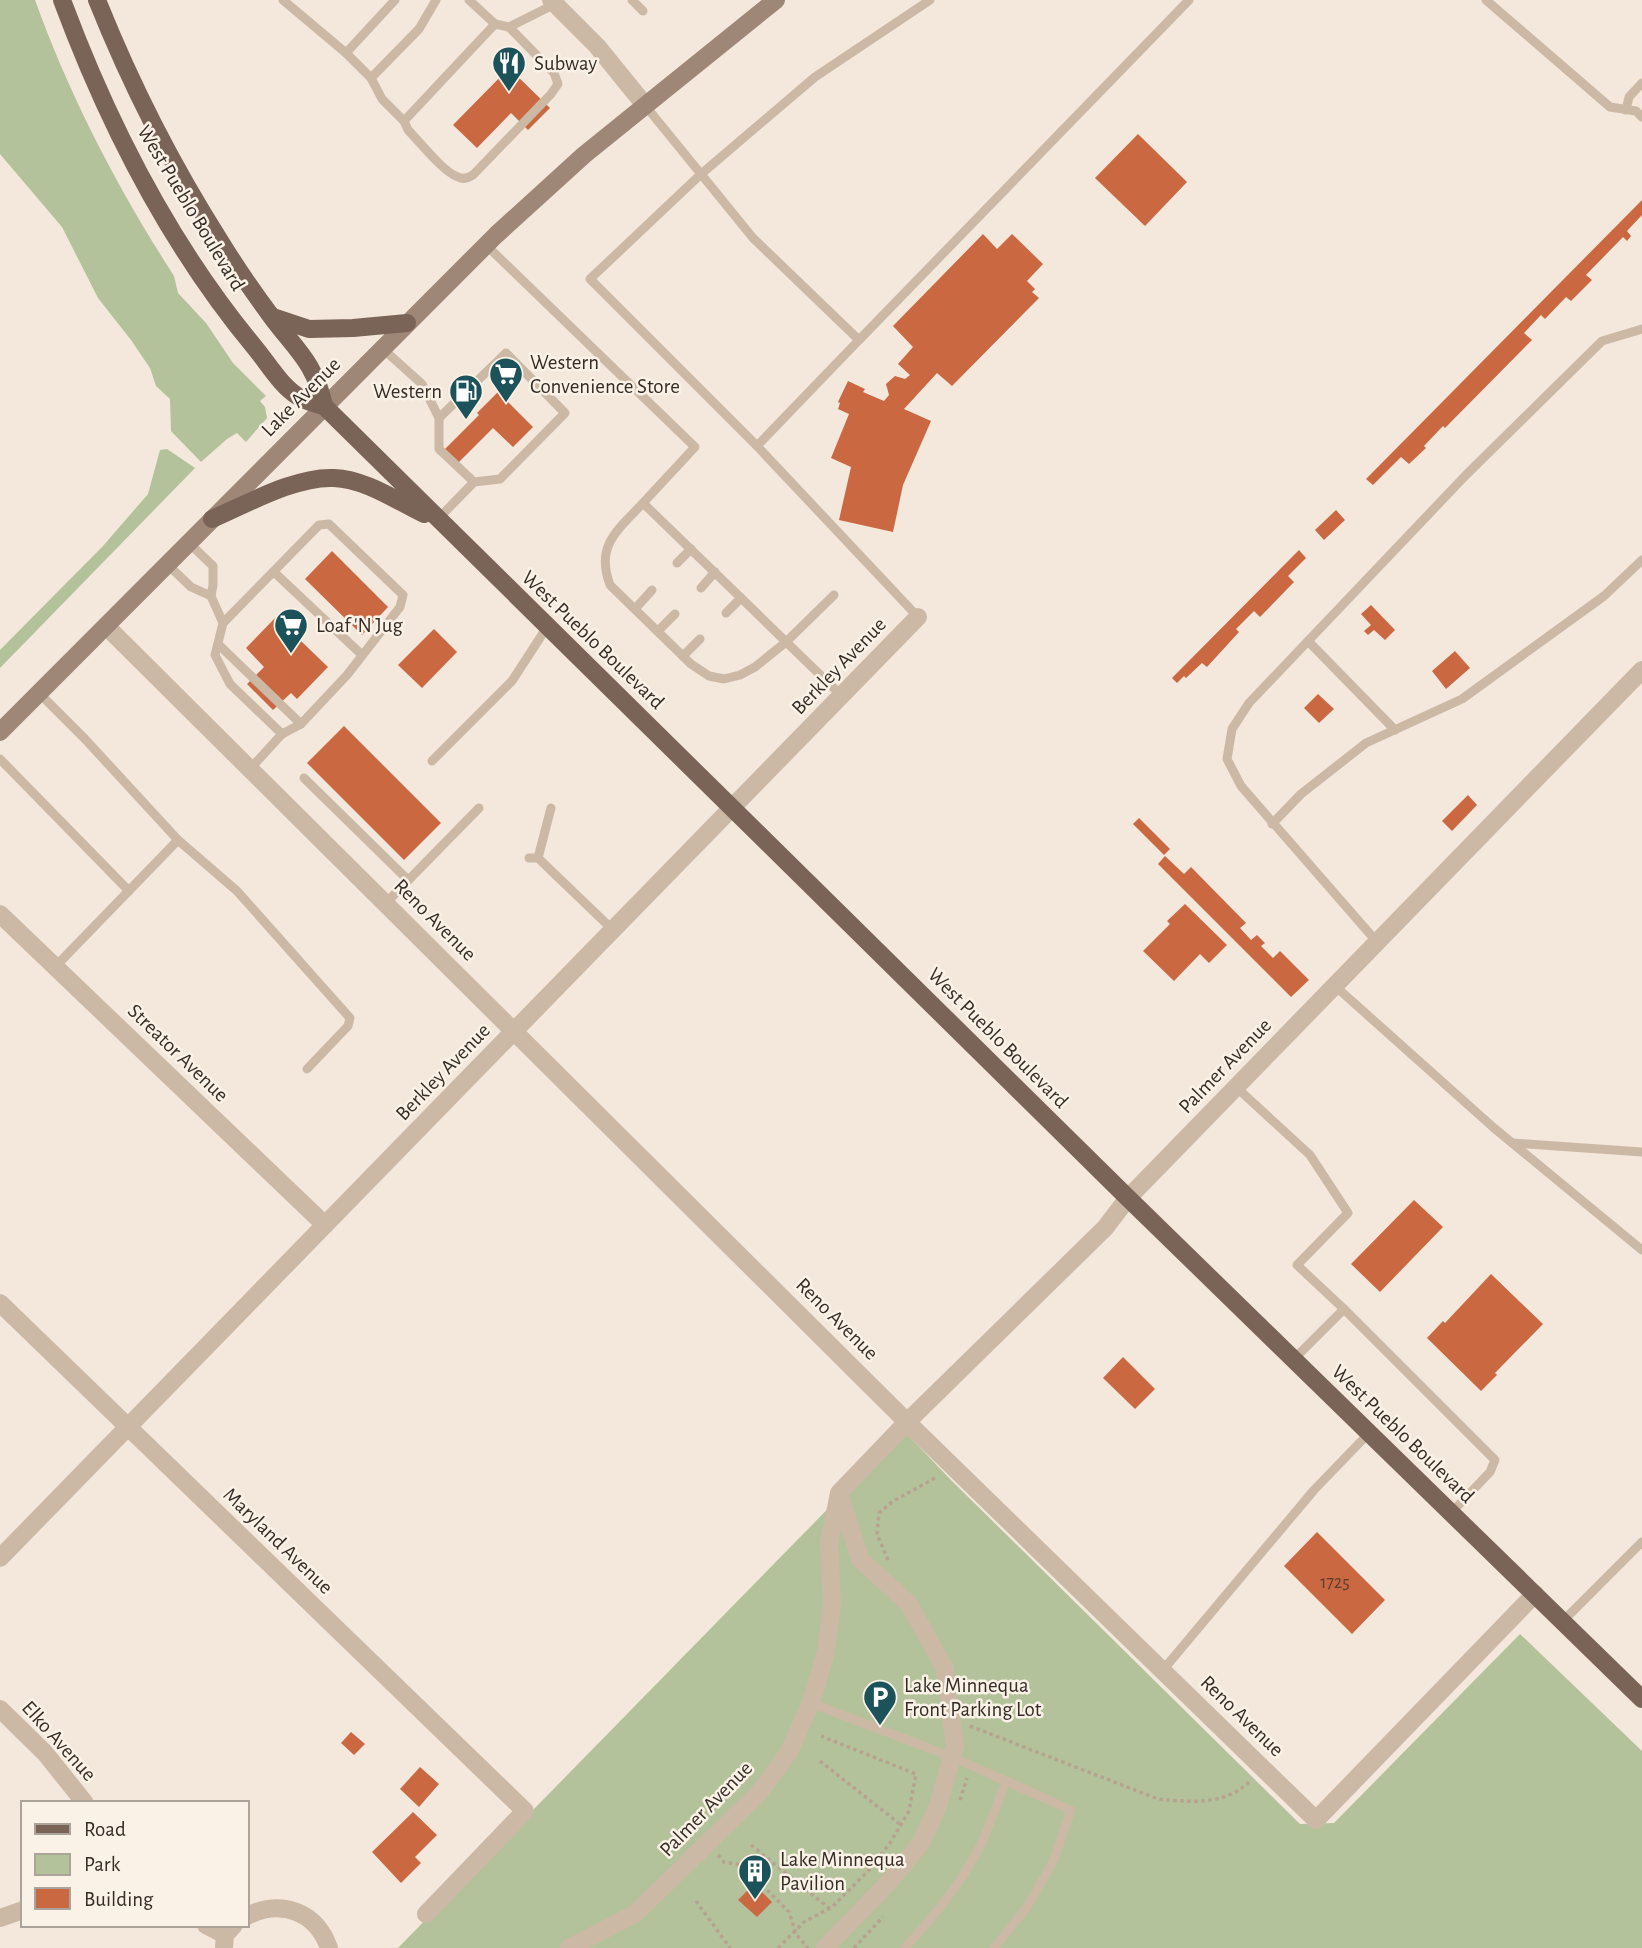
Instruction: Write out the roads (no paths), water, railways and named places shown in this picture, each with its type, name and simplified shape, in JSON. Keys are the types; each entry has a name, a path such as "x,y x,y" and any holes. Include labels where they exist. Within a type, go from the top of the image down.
{"main road":[{"name":"West Pueblo Boulevard","path":"62,0 103,103 137,167 194,264 245,336 289,390 299,397 324,406 1128,1198 1642,1699"},
{"name":"West Pueblo Boulevard","path":"97,0 126,72 182,182 271,316 311,366 324,406"},
{"path":"271,316 309,329 407,323"},
{"path":"212,519 292,486 316,479 334,478 362,484 437,520"}],"street":[{"name":"Lake Avenue","path":"0,732 486,245 584,155 776,0"},
{"path":"553,2 597,46 645,104"},
{"name":"Berkley Avenue","path":"0,1558 918,617"},
{"name":"Reno Avenue","path":"106,626 907,1422 1316,1820 1535,1594"},
{"name":"Palmer Avenue","path":"569,1948 635,1913 766,1783 789,1752 811,1703 826,1652 832,1604 829,1543 839,1493 907,1422 1105,1228 1128,1198 1642,670"},
{"name":"Streator Avenue","path":"0,914 325,1225"},
{"name":"Maryland Avenue","path":"0,1303 525,1811 426,1914"},
{"path":"825,1948 890,1881 920,1843 938,1806 955,1746 945,1668 909,1604 860,1559 839,1493"},
{"name":"Elko Avenue","path":"0,1709 45,1753 83,1801"},
{"path":"248,1916 272,1909 294,1909 313,1920 329,1948"},
{"path":"0,1918 21,1911"},
{"path":"210,1927 228,1936"}],"lane":[{"path":"284,0 371,78 382,99 404,121 408,130 449,171 462,178 474,174 558,84 554,73 509,27 495,24 469,0"},
{"path":"346,54 395,0"},
{"path":"371,78 419,29 436,0"},
{"path":"632,0 643,11"},
{"path":"918,617 757,446 590,279 700,175 815,77 930,0"},
{"path":"757,446 1189,0"},
{"path":"1486,0 1610,107 1636,111 1642,117"},
{"path":"509,27 553,2"},
{"path":"404,121 495,24"},
{"path":"1626,110 1629,97 1642,83"},
{"path":"645,104 753,238 859,340"},
{"path":"486,245 695,447 609,541 604,555 605,571 610,585 691,664 709,676 724,679 755,667 786,642 834,595"},
{"path":"1377,942 1241,786 1227,759 1232,729 1249,703 1465,476 1602,341 1642,329"},
{"path":"382,348 422,384 439,418 439,449 474,482"},
{"path":"437,520 474,482 500,479 565,413 506,353 439,418"},
{"path":"643,503 842,696"},
{"path":"250,769 282,734 301,724 347,675 400,607 403,595 330,524 319,525 223,623 215,655 230,684 282,734"},
{"path":"188,542 213,566 211,596 223,623"},
{"path":"677,563 691,549"},
{"path":"1272,824 1301,794 1366,743 1462,699 1604,596 1642,560"},
{"path":"167,564 191,587 211,596"},
{"path":"274,572 361,654"},
{"path":"701,588 715,572"},
{"path":"635,609 652,590"},
{"path":"726,613 741,598"},
{"path":"658,631 675,614"},
{"path":"432,761 512,681 547,628"},
{"path":"683,656 701,639"},
{"path":"1308,641 1395,730"},
{"path":"218,644 301,724"},
{"path":"39,693 178,840 237,891 350,1018 348,1026 307,1069"},
{"path":"0,759 129,891"},
{"path":"304,778 408,880"},
{"path":"386,903 480,808"},
{"path":"551,808 534,858 613,930"},
{"path":"55,967 178,840"},
{"path":"1335,986 1512,1143 1642,1251"},
{"path":"1236,1087 1310,1155 1348,1213 1297,1265 1344,1308 1495,1460 1490,1472 1451,1513"},
{"path":"1512,1143 1642,1152"},
{"path":"1294,1359 1344,1308"},
{"path":"1163,1670 1314,1490 1369,1433"},
{"path":"1563,1622 1642,1542"},
{"path":"811,1703 953,1757 1071,1810 1053,1862 1027,1907 994,1948"},
{"path":"905,1948 945,1901 965,1872 982,1843 1006,1781"}],"place":[{"name":"Subway","path":"509,93"},
{"name":"Western Convenience Store","path":"506,404"},
{"name":"Western","path":"466,421"},
{"name":"Loaf 'N Jug","path":"291,655"},
{"name":"Lake Minnequa Front Parking Lot","path":"880,1727"},
{"name":"Lake Minnequa Pavilion","path":"755,1901"}]}
